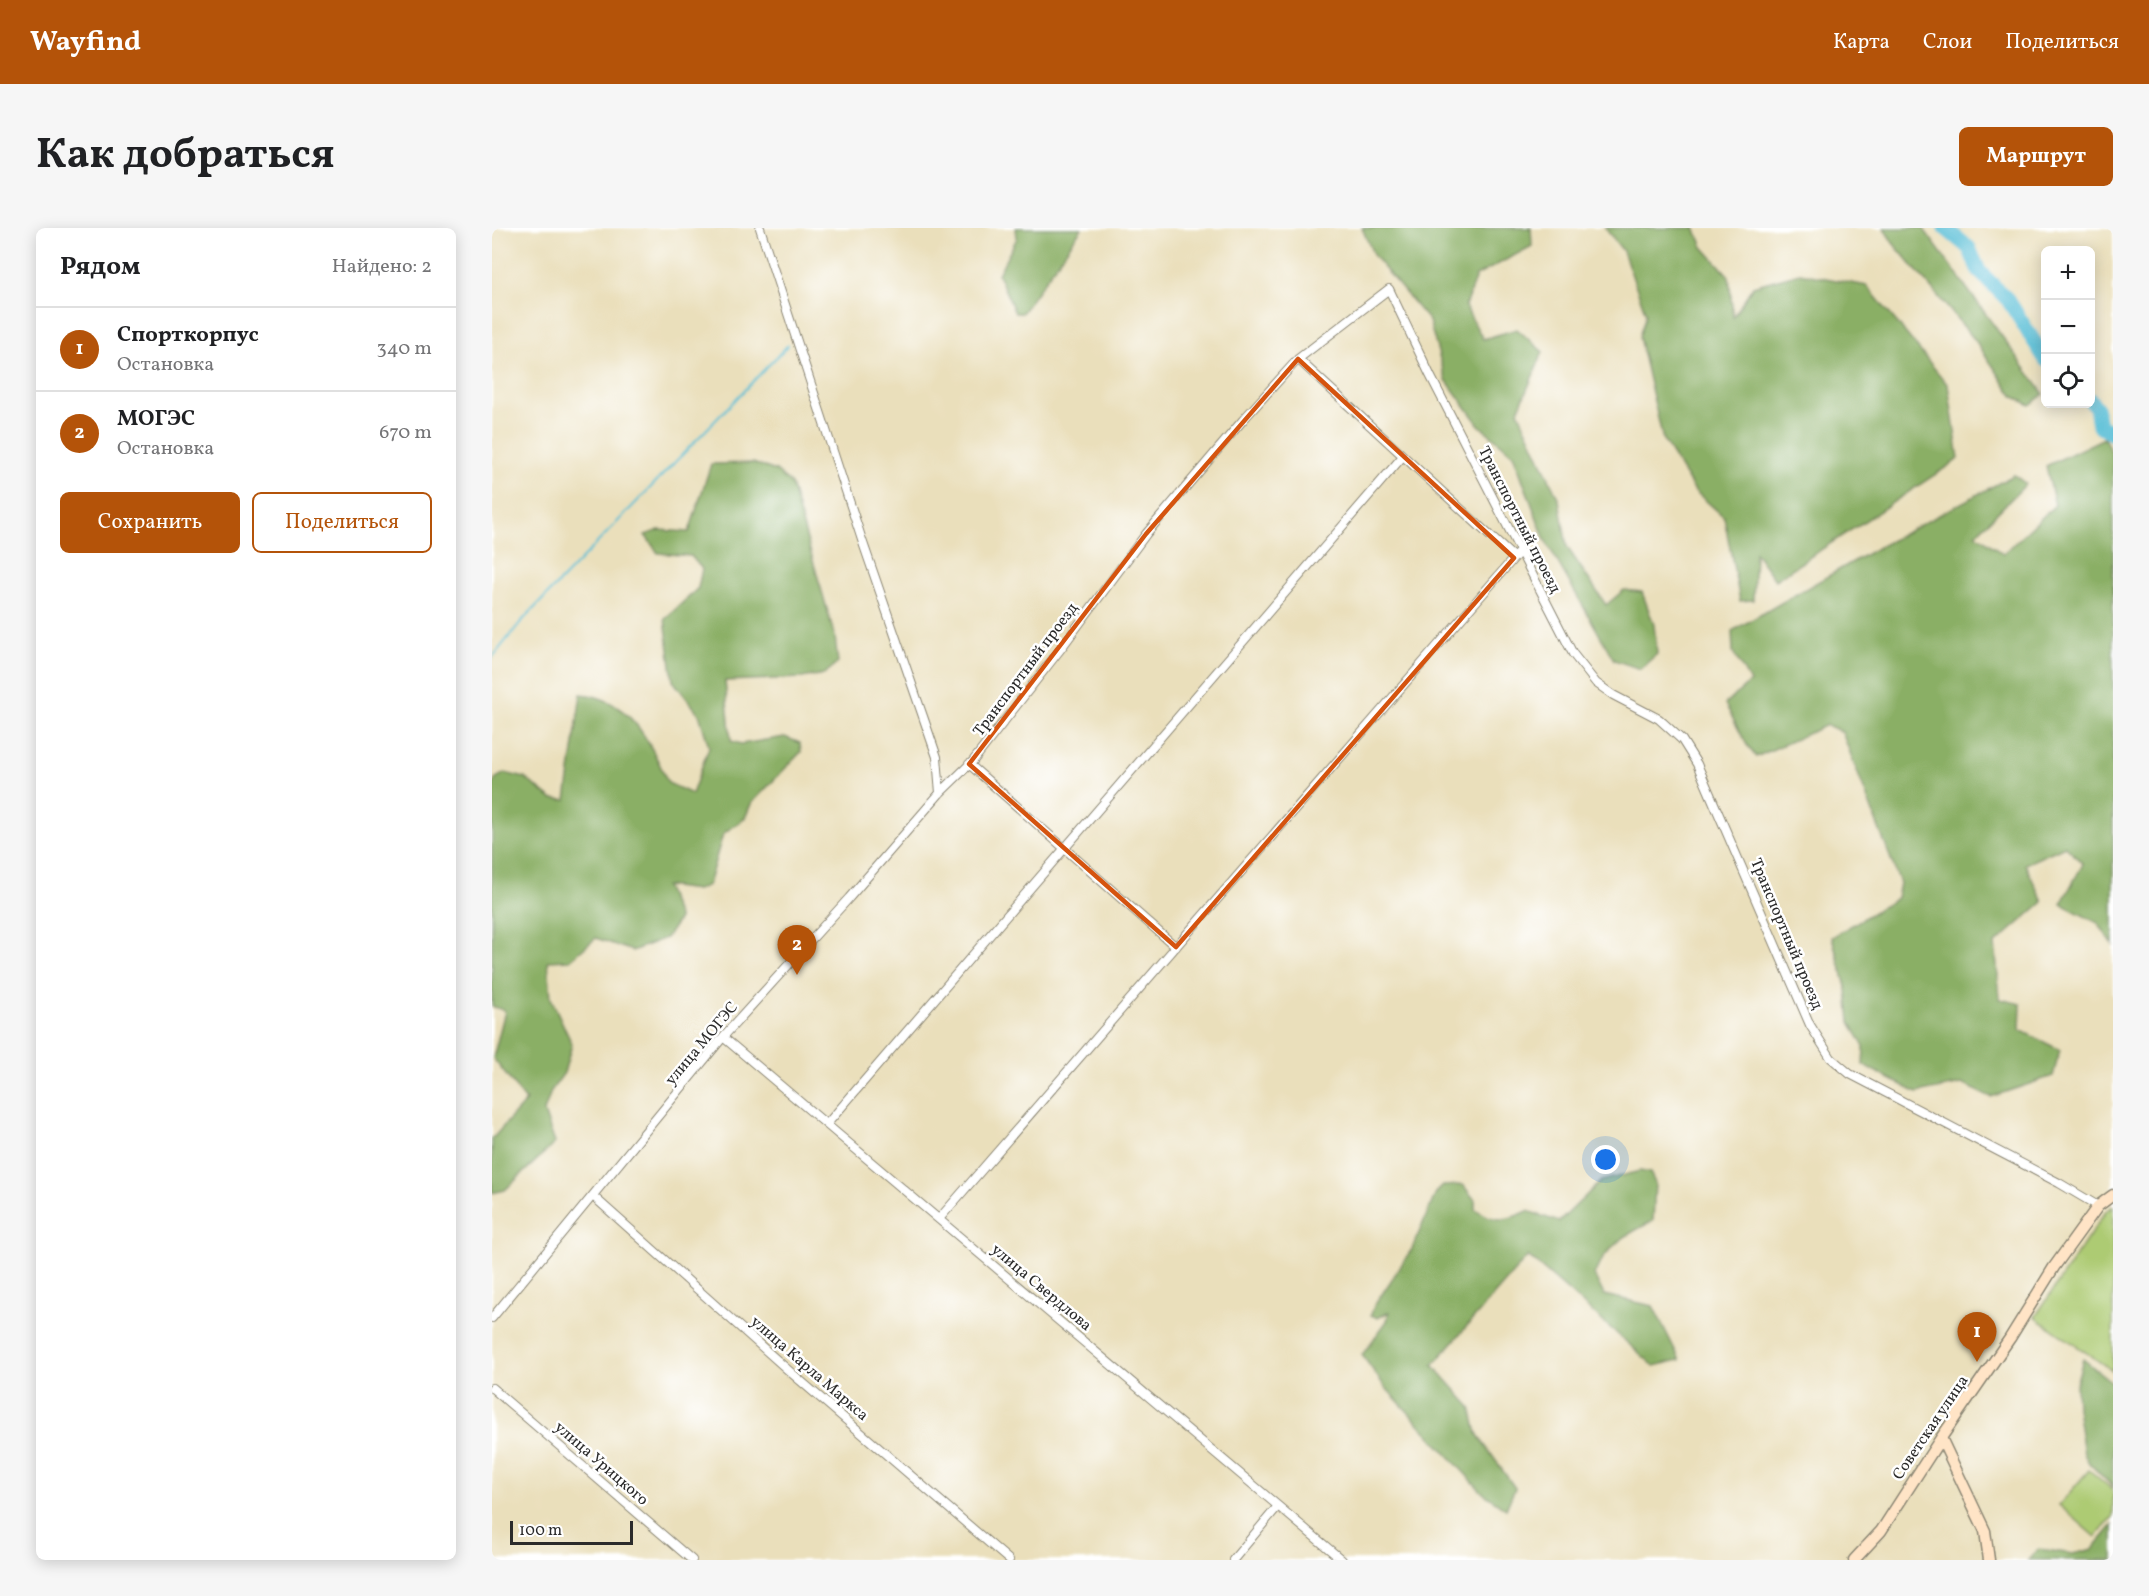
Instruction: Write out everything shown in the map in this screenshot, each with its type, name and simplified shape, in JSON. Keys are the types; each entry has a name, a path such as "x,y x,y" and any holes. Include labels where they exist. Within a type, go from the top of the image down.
{"street":[{"path":"760,228 862,540 937,756 940,793"},
{"name":"Транспортный проезд","path":"940,793 969,765 1052,661 1146,534 1243,420 1298,359 1389,289 1517,554 1573,654 1596,683 1613,695 1659,719 1682,740 1697,764 1810,1025 1831,1058 1850,1074 1880,1091 2059,1183 2098,1206"},
{"path":"939,1219 1517,554 1403,456 1298,359"},
{"path":"827,1124 1403,456"},
{"path":"969,765 1176,947"},
{"name":"улица МОГЭС","path":"492,1318 594,1197 723,1037 940,793"},
{"name":"улица Свердлова","path":"723,1037 1342,1560"},
{"name":"Советская улица","path":"1854,1560 1881,1531 2010,1338 2054,1267 2098,1206 2113,1195"},
{"name":"улица Карла Маркса","path":"594,1197 788,1370 1009,1560"},
{"name":"улица Урицкого","path":"492,1388 692,1560"},
{"path":"1941,1438 1984,1531 1989,1560"},
{"path":"1233,1560 1278,1506"}],"highlighted area":[{"path":"1298,359 1514,558 1176,947 969,764 1146,534"}],"green space":[{"path":"1016,228 1082,228 1022,313 1015,313 998,274 1017,238"},
{"path":"1362,228 1531,228 1532,246 1476,276 1465,306 1483,339 1517,329 1543,352 1518,411 1559,500 1567,547 1606,605 1624,590 1642,592 1654,625 1657,654 1640,669 1614,660 1545,540 1513,454 1479,425 1446,380 1429,321 1374,256"},
{"path":"1605,228 1695,228 1703,247 1729,276 1733,317 1753,286 1800,273 1867,286 1948,385 1959,459 1775,580 1755,552 1753,600 1740,601 1724,517 1695,491 1663,440 1639,337 1646,314 1623,251"},
{"path":"1884,228 1923,228 2041,390 2041,396 2030,405 2014,397 1975,340 1893,243"},
{"path":"2104,438 2113,455 2113,945 2098,923 2061,904 2083,864 2065,846 2025,864 2043,902 1995,944 2000,999 2021,1004 2020,1030 2060,1050 2053,1076 1991,1097 1962,1084 1917,1093 1863,1065 1864,1047 1850,1022 1847,990 1832,937 1897,898 1900,883 1842,732 1827,725 1756,757 1725,704 1750,682 1733,652 1732,631 1877,548 2014,475 2026,484 1976,534 2003,554 2055,505 2046,466"},
{"path":"753,463 776,471 791,484 835,637 838,663 824,674 802,678 725,681 731,741 741,744 785,737 800,743 801,752 751,804 745,818 723,834 708,885 697,890 665,886 679,919 666,938 632,951 596,938 570,960 548,961 551,998 572,1044 564,1073 551,1091 544,1112 555,1143 505,1190 492,1193 492,1139 526,1101 493,1058 505,1011 492,1006 492,787 496,778 505,773 525,778 552,799 566,800 581,694 598,697 626,713 646,738 668,783 692,794 709,747 699,714 673,681 665,619 698,588 702,569 691,556 658,553 645,535 659,530 689,532 711,464"},
{"path":"1640,1171 1650,1173 1655,1183 1653,1221 1634,1231 1611,1248 1594,1275 1604,1295 1653,1306 1680,1360 1654,1366 1528,1256 1433,1365 1471,1407 1477,1434 1515,1488 1506,1509 1483,1493 1385,1387 1362,1355 1387,1321 1389,1312 1378,1318 1371,1315 1374,1306 1412,1249 1436,1193 1443,1186 1463,1185 1475,1200 1475,1209 1489,1217 1501,1219 1528,1211 1559,1222 1601,1181"},
{"path":"2113,1206 2113,1371 2035,1317 2106,1211"},
{"path":"2083,1359 2113,1383 2113,1487 2089,1463 2084,1453 2076,1384"},
{"path":"2089,1470 2113,1490 2113,1517 2096,1537 2059,1505"},
{"path":"2113,1525 2113,1560 2028,1560 2039,1549 2073,1554 2093,1549"}],"waterway":[{"path":"1945,228 1969,248 1979,271 2008,300 2042,354"},
{"path":"492,658 520,623 788,345"},
{"path":"2095,406 2099,426 2113,433"}],"place":[{"name":"МОГЭС","path":"797,975"},
{"name":"Спорткорпус","path":"1977,1362"}]}
